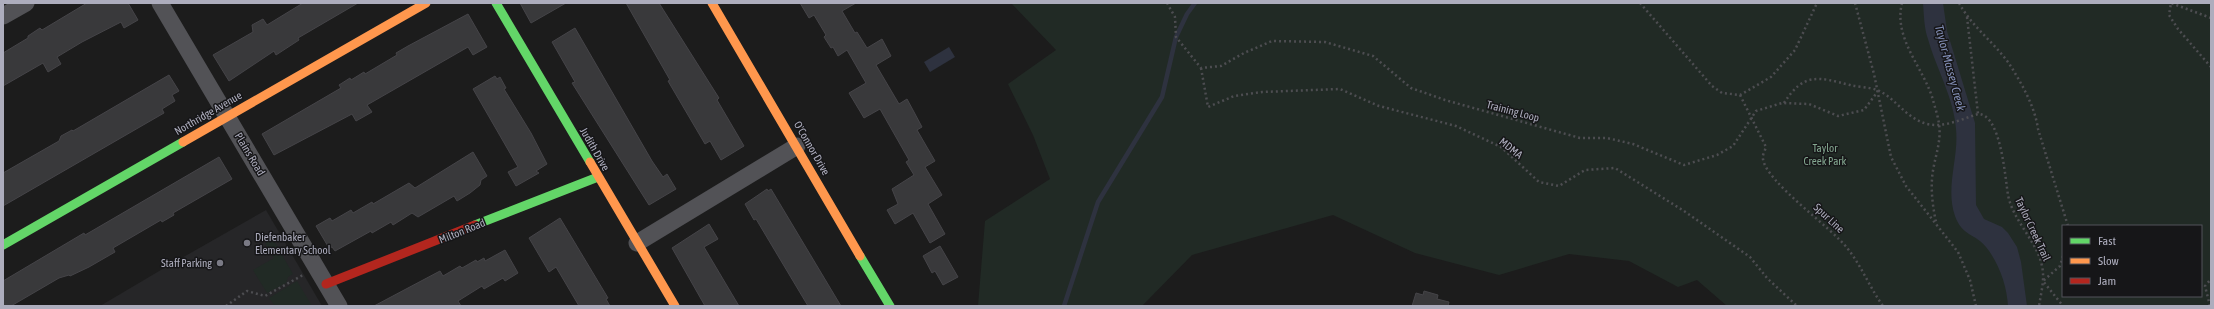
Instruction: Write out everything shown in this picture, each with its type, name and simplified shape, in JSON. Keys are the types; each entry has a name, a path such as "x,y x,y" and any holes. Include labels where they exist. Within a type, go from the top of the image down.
{"street":[{"path":"3,16 26,3"},
{"name":"Plains Road","path":"160,3 339,306"},
{"name":"Northridge Avenue","path":"3,245 426,3"},
{"name":"Judith Drive","path":"496,3 672,305"},
{"name":"O'Connor Drive","path":"712,3 890,306"},
{"path":"637,243 797,146"},
{"name":"Milton Road","path":"326,284 598,177"}],"path":[{"path":"1167,3 1174,17 1176,37 1201,68"},
{"path":"1640,3 1712,86 1722,93 1740,95 1771,77 1795,50 1817,3"},
{"path":"1855,3 1878,91 1886,138 1898,173 1936,223 1964,264 1976,306"},
{"path":"1902,3 1900,11 1902,31 1907,45 1933,98 1939,125 1938,151 1932,178 1933,207 1936,223"},
{"path":"1959,3 1967,17 2009,64 2036,113 2038,129 2068,225"},
{"path":"2211,18 2171,3 2169,15 2178,29 2211,67"},
{"path":"1784,103 1793,89 1806,80 1817,78 1878,91 1914,119 1929,124 1939,125 1950,123 1978,114 1967,17"},
{"name":"Training Loop","path":"1201,68 1221,66 1244,53 1272,41 1325,42 1373,56 1411,88 1445,100 1580,138 1607,138 1633,144 1684,165 1717,155 1733,146 1756,111 1784,103 1808,104 1838,116 1864,110 1878,91"},
{"name":"MDMA","path":"1201,68 1208,107 1234,96 1262,92 1340,89 1379,106 1463,129 1501,147 1539,182 1559,186 1585,170 1615,168 1684,211 1750,257 1767,278 1797,306"},
{"path":"1740,95 1752,118"},
{"name":"Taylor Creek Trail","path":"1978,114 1986,116 1992,123 2004,159 2010,201 2039,258 2043,271 2039,306"},
{"name":"Spur Line","path":"1752,118 1766,147 1762,157 1764,164 1774,178 1844,244 1860,266 1883,306"},
{"path":"2062,259 2060,266 2043,281 2063,306"},
{"path":"226,306 246,291 265,296 305,274"},
{"path":"2210,306 2205,286 2211,279"}],"shaded area":[{"name":"Diefenbaker Elementary School","path":"266,210 322,306 100,306 166,267"}],"green space":[{"name":"Taylor Creek Park","path":"1011,3 2211,3 2211,306 1727,306 1697,280 1678,287 1629,261 1569,254 1499,275 1415,253 1333,215 1192,255 1142,306 978,306 985,221 1050,179 1033,135 1008,84 1056,50"},
{"path":"273,239 293,274 288,277 286,283 267,293 253,270 274,258 265,243"},
{"path":"297,281 312,306 275,306 269,298"}],"water":[{"name":"Taylor-Massey Creek","path":"1923,3 1943,3 1947,31 1975,123 1976,205 1984,219 2002,227 2017,247 2021,262 2027,306 2008,306 2004,283 1991,253 1978,239 1961,227 1955,216 1951,194 1956,151 1955,117 1931,50 1924,21"},
{"path":"949,47 955,57 930,72 924,62"}],"building":[{"path":"87,3 128,3 138,20 124,28 121,22 82,42 57,57 61,64 48,72 43,63 3,86 3,53 28,38 28,36 40,28 42,30"},
{"path":"303,3 358,3 298,38 299,40 276,55 274,51 229,81 213,55 253,32 252,25 263,19 267,25"},
{"path":"520,3 566,3 531,23"},
{"path":"626,3 659,3 719,98 717,100 744,146 721,160 710,141 705,144 668,81 670,80"},
{"path":"800,3 856,3 842,11 855,33 857,32 867,48 882,39 891,56 876,65 899,104 907,99 922,127 917,130 935,161 925,167 942,195 928,204 945,234 930,243 913,213 895,224 887,210 898,204 892,189 914,175 906,162 909,160 880,109 864,118 849,93 866,83 847,50 838,56 833,47 831,48 824,37 826,35 814,15 809,18"},
{"path":"468,14 487,47 473,55 468,47 367,105 372,112 356,121 352,114 274,155 262,134 341,88 339,85 350,78 351,80 364,72 365,74 397,55 396,53 408,46"},
{"path":"575,28 652,161 663,177 667,174 676,189 649,205 572,83 575,82 552,42"},
{"path":"169,75 179,91 172,95 175,101 162,109 164,113 3,206 3,173 59,141 61,136 72,130 73,131"},
{"path":"495,76 497,79 500,77 506,88 504,89 531,133 547,164 536,171 539,173 516,186 508,172 518,167 473,89"},
{"path":"473,152 487,176 481,180 480,185 457,201 454,196 418,217 412,213 393,225 391,222 372,233 371,231 335,251 332,247 329,248 316,226 330,218 332,221 351,210 353,213 372,202 373,204 409,183 415,188"},
{"path":"219,157 232,179 173,213 174,215 162,222 161,220 113,248 115,252 89,267 70,276 59,278 11,306 3,306 3,281 84,233 85,235"},
{"path":"767,189 768,191 771,189 841,306 808,306 756,219 754,220 745,204"},
{"path":"560,218 608,298 606,299 610,306 579,306 556,267 549,272 529,238"},
{"path":"709,224 718,239 704,247 739,306 705,306 672,248"},
{"path":"940,246 958,277 943,285 935,271 932,273 923,256"},
{"path":"505,250 518,273 505,281 503,278 484,289 482,286 458,301 461,306 374,306 440,271 443,276 460,266 462,268 476,260 477,262 484,258 485,261"},
{"path":"1424,291 1438,295 1437,299 1449,302 1448,306 1412,306 1416,293 1423,295"}],"waterway":[{"path":"1064,306 1098,202 1162,97 1176,37 1187,14 1195,3"}],"traffic: fast":[{"path":"496,3 590,162"},
{"path":"3,245 183,142"},
{"path":"475,225 598,177"},
{"path":"860,256 890,306"}],"traffic: slow":[{"path":"183,142 426,3"},
{"path":"712,3 860,256"},
{"path":"590,162 675,306"}],"traffic: jam":[{"path":"326,284 475,225"}],"place":[{"name":"Diefenbaker Elementary School","path":"247,243"},
{"name":"Staff Parking","path":"220,263"}]}
